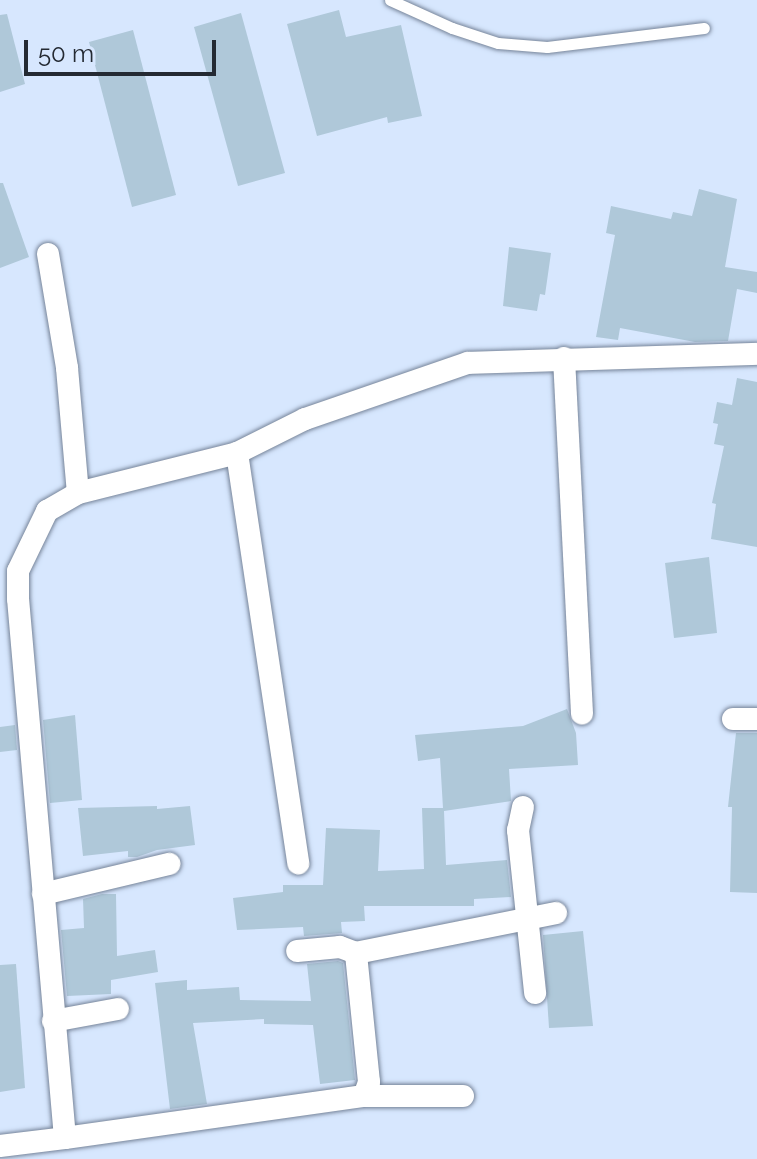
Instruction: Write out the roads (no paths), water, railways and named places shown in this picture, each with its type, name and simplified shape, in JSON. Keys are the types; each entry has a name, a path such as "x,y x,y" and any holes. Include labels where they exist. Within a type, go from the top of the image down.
{"street":[{"path":"48,254 67,368 78,493"},
{"path":"65,1138 18,571 47,511 78,493 237,453 305,419 468,363 757,354"},
{"path":"564,358 582,714"},
{"path":"237,453 298,863"},
{"path":"733,719 757,719"},
{"path":"523,807 518,830 535,993"},
{"path":"43,894 169,864"},
{"path":"297,951 340,947 356,953 556,913"},
{"path":"356,953 369,1082 364,1096"},
{"path":"53,1021 118,1009"},
{"path":"0,1146 364,1096 463,1096"}],"lane":[{"path":"390,0 452,28 498,43 547,47 704,28"}]}
